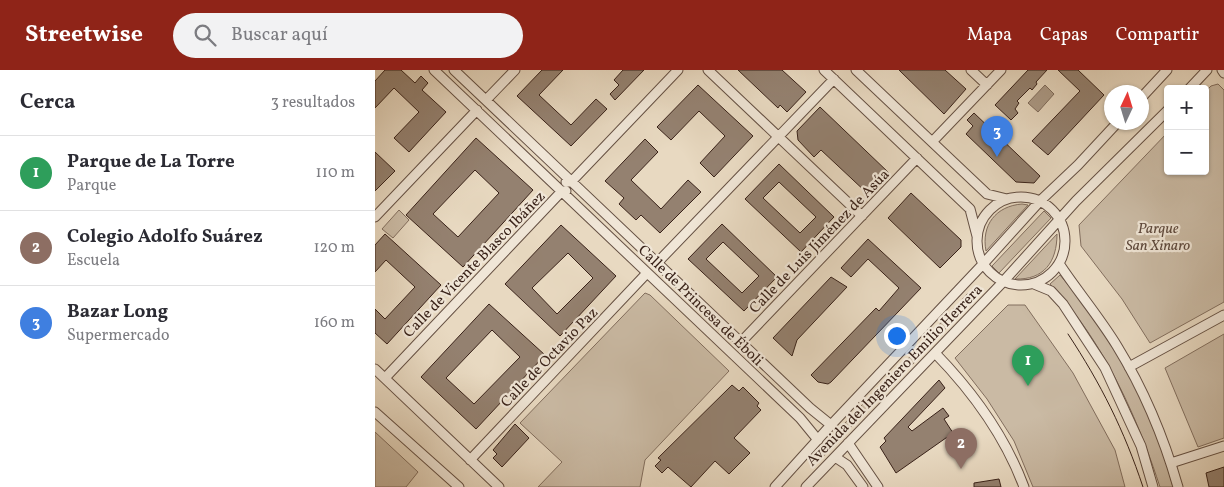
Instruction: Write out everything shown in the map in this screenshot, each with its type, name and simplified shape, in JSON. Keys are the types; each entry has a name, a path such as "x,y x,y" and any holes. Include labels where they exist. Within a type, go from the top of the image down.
{"street":[{"name":"Calle de Princesa de Éboli","path":"434,70 800,418 818,440"},
{"name":"Calle de Princesa de Éboli","path":"454,70 810,408 831,425"},
{"path":"486,100 515,70"},
{"path":"571,182 678,70"},
{"path":"708,70 862,216"},
{"name":"Avenida del Ingeniero Emilio Herrera","path":"824,70 970,209 977,236 977,248 989,272 1002,283 1023,286 1034,284"},
{"path":"856,70 987,194 1007,199"},
{"path":"971,70 987,85"},
{"path":"932,142 1001,70"},
{"path":"1149,89 1167,70"},
{"path":"1193,85 1207,70"},
{"path":"657,263 833,79"},
{"path":"375,217 477,110"},
{"name":"Avenida del Ingeniero Emilio Herrera","path":"806,487 1002,283 1060,219 1164,114"},
{"name":"Avenida del Ingeniero Emilio Herrera","path":"775,487 1040,201 1079,165 1111,130"},
{"name":"Calle de Princesa de Éboli","path":"525,156 539,161 561,183 571,182"},
{"name":"Calle de Luis Jiménez de Asúa","path":"741,342 917,158"},
{"name":"Calle de Princesa de Éboli","path":"562,191 571,190 588,206 605,213"},
{"name":"Calle de Vicente Blasco Ibáñez","path":"385,378 562,191"},
{"path":"977,236 982,220 993,207 1007,199 1029,198 1040,201 1051,208 1060,219 1065,234 1065,250 1053,273 1034,284"},
{"path":"1059,264 1103,324 1129,367 1157,425 1178,487"},
{"name":"Calle de Octavio Paz","path":"470,460 647,273"},
{"path":"1034,284 1051,291 1063,304 1105,368 1141,446 1153,487"},
{"path":"1129,367 1224,315"},
{"path":"935,353 959,378 985,412 1018,470 1024,487"},
{"path":"375,369 499,487"},
{"path":"375,369 375,381"},
{"path":"375,412 459,487"},
{"path":"848,442 878,487"},
{"path":"1171,463 1224,446"},
{"path":"835,457 847,465 863,487"}],"green space":[{"name":"Parque San Xinaro","path":"1218,84 1224,90 1224,302 1150,343 1122,299 1081,246 1079,225 1164,136 1164,175 1209,175 1209,88"},
{"path":"1022,204 1028,205 986,251 986,233 992,218 1005,209"},
{"path":"399,210 409,220 393,238 382,229"},
{"path":"1044,211 1051,218 999,273 992,266"},
{"path":"1057,234 1055,253 1047,267 1041,273 1034,276 1025,279 1015,279"},
{"path":"1060,275 1097,323 1129,375 1154,429 1173,487 1160,487 1138,426 1100,350 1070,307 1050,284"},
{"path":"969,292 975,297 911,366 906,361"},
{"path":"645,293 650,295 729,371 645,460 640,487 538,487 562,462 520,423"},
{"path":"1008,305 1025,305 1073,373 1115,450 1125,487 1033,487 1014,441 987,399 955,358"},
{"path":"1224,334 1224,438 1198,447 1165,368"},
{"path":"897,368 902,373 815,465 809,461"},
{"path":"375,432 418,472 406,487 375,487"}],"shaded area":[{"path":"1045,85 1054,94 1038,112 1028,103"}],"building":[{"path":"385,70 401,70 415,83 421,76 428,83 422,90 446,112 409,152 394,138 419,112 394,88 375,108 375,81"},
{"path":"542,70 563,70 539,95 571,125 596,99 607,109 571,146 517,96"},
{"path":"623,70 644,70 615,100 610,94 619,85 614,80"},
{"path":"738,70 782,70 806,92 787,112 780,105 778,108"},
{"path":"899,70 945,70 966,89 944,114"},
{"path":"1028,70 1047,70 1036,82 1037,84 1032,90 1030,88 1017,101 1019,103 1015,109 1018,113 1011,120 995,105"},
{"path":"1058,70 1078,70 1104,95 1048,155 1032,141 1080,91"},
{"path":"698,85 753,136 714,177 700,163 725,136 699,111 671,140 657,127"},
{"path":"820,107 889,173 868,194 821,150 814,157 798,140 797,131"},
{"path":"974,113 1040,176 1034,183 1016,182 966,134 973,126 967,120"},
{"path":"476,138 533,190 463,267 406,215","holes":["475,170 499,193 458,237 433,214"]},
{"path":"645,139 658,152 631,180 661,209 688,180 701,192 660,233 641,215 636,220 619,204 624,198 605,181"},
{"path":"375,152 395,171 375,191"},
{"path":"779,164 834,217 801,252 745,199","holes":["779,182 816,217 800,233 763,198"]},
{"path":"911,193 961,240 961,247 940,268 888,218"},
{"path":"722,224 777,277 744,311 688,259","holes":["723,242 759,276 742,293 706,259"]},
{"path":"561,225 616,276 560,336 505,284","holes":["568,253 593,278 557,314 532,288"]},
{"path":"385,234 441,285 387,344 375,333 375,309 385,319 415,287 386,260 375,272 375,245"},
{"path":"868,239 921,288 831,382 828,384 818,382 811,375 876,308 879,311 899,288 868,259 851,277 841,268"},
{"path":"831,277 847,287 797,340 792,356 773,338"},
{"path":"489,304 545,355 476,429 421,377","holes":["492,330 520,357 474,404 446,378"]},
{"path":"939,380 945,388 908,427 912,431 943,408 949,416 944,419 953,433 896,473 880,447 886,441 884,438"},
{"path":"732,385 739,391 743,387 759,403 757,406 761,410 734,438 750,453 729,474 715,461 691,487 668,467 662,473 655,466 661,460 658,458"},
{"path":"515,424 529,438 502,467 493,458 497,454 493,450"},
{"path":"1224,467 1224,487 1209,487 1206,473"},
{"path":"999,479 1001,487 974,487 974,483"}],"tram line":[{"path":"1068,334 1111,408 1143,487"}],"place":[{"name":"Bazar Long","path":"997,157"},
{"name":"Parque de La Torre","path":"1028,386"},
{"name":"Colegio Adolfo Suárez","path":"961,469"}]}
